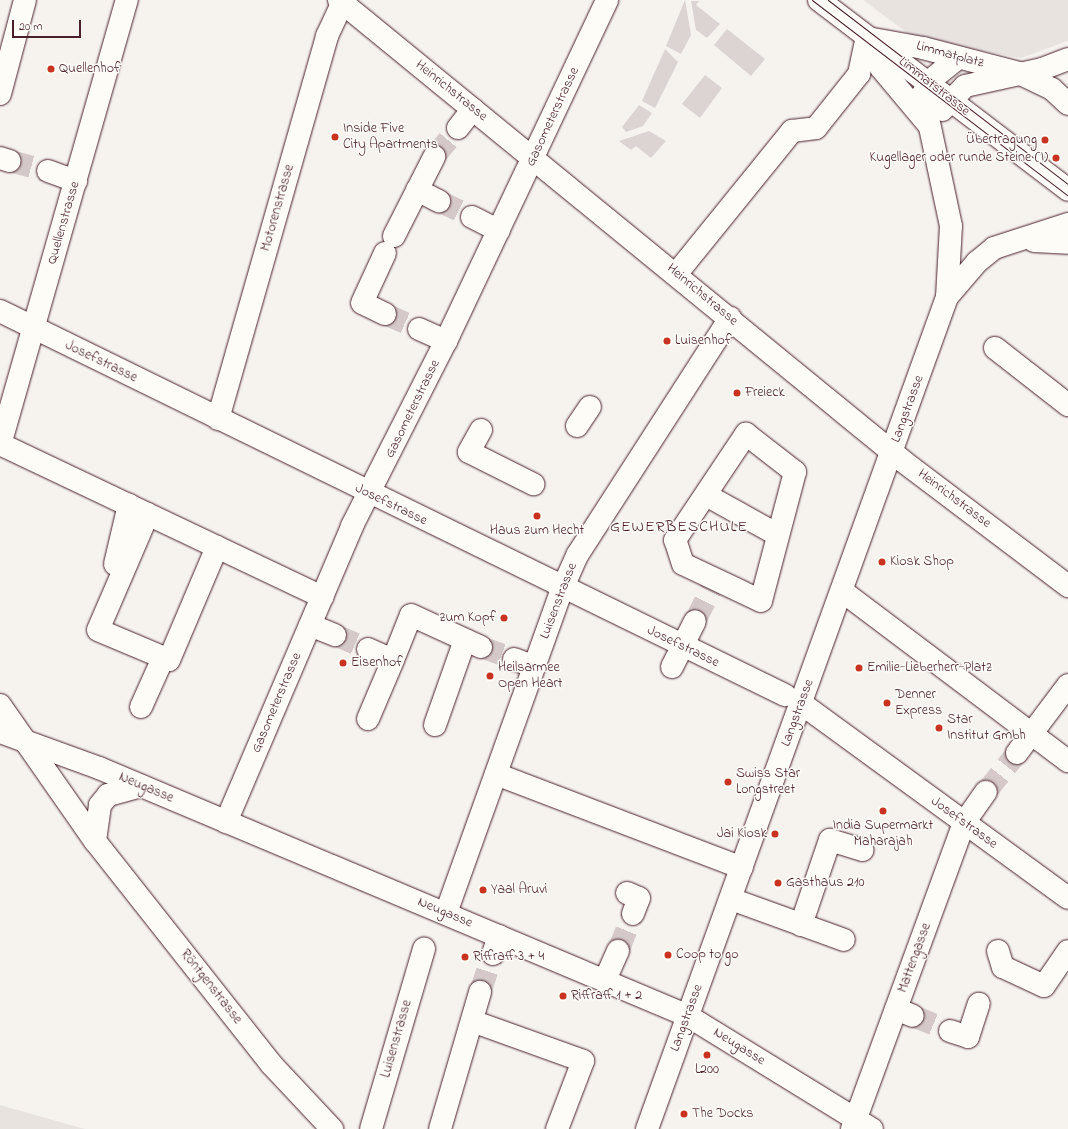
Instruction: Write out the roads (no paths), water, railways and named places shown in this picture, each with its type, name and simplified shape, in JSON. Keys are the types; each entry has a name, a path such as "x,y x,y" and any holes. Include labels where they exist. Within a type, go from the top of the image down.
{"street":[{"path":"0,94 25,0"},
{"name":"Quellenstrasse","path":"0,445 7,392 33,328 128,0"},
{"name":"Gasometerstrasse","path":"226,822 322,597 370,495 535,158 607,0"},
{"name":"Limmatstrasse","path":"818,0 1068,190"},
{"name":"Heinrichstrasse","path":"341,1 677,273 892,452 1068,586"},
{"name":"Motorenstrasse","path":"218,419 327,36 341,1"},
{"path":"868,38 881,68 931,127"},
{"path":"677,273 792,131 816,128 859,74 868,38"},
{"name":"Limmatplatz","path":"868,38 923,48 957,59 1019,73 1052,90 1068,104"},
{"name":"Limmatplatz","path":"931,127 950,100 976,82 1019,73 1068,58"},
{"path":"947,297 951,226 923,94 929,83 957,59"},
{"path":"458,128 473,109"},
{"path":"385,314 362,303 389,244 434,157"},
{"path":"48,171 76,181"},
{"path":"417,190 439,201"},
{"path":"472,217 499,231"},
{"path":"947,297 977,262 994,248 1024,240 1068,224"},
{"path":"1024,240 1068,243"},
{"name":"Langstrasse","path":"647,1129 742,868 793,699 842,591 947,297"},
{"name":"Josefstrasse","path":"0,311 370,495 563,587 686,649 793,699 1068,898"},
{"name":"Luisenstrasse","path":"446,913 563,587 578,554 730,318"},
{"path":"419,329 446,341"},
{"path":"995,348 1068,405"},
{"path":"577,426 590,406"},
{"path":"481,430 469,452 533,484"},
{"path":"746,434 795,472 778,535 761,601 713,585 683,564 675,540 746,434"},
{"path":"0,445 322,597"},
{"path":"706,495 778,535"},
{"path":"115,564 138,509"},
{"path":"138,509 98,630 169,660 217,547"},
{"path":"842,591 1032,732 1068,761"},
{"path":"368,719 411,615 473,644 435,725"},
{"path":"672,667 686,649 695,621"},
{"path":"310,625 335,636"},
{"path":"368,649 393,660"},
{"path":"141,707 163,658"},
{"path":"514,659 535,667"},
{"path":"1017,753 1068,685"},
{"name":"Röntgenstrasse","path":"0,705 22,739 95,841 272,1065 332,1129"},
{"name":"Neugasse","path":"0,732 22,739 142,786 446,913 496,945 605,980 688,1016 860,1126"},
{"path":"496,774 742,868"},
{"path":"95,841 100,805 108,795 142,786"},
{"name":"Mattengasse","path":"860,1126 905,1013 964,823 986,792"},
{"path":"801,925 830,840 863,850"},
{"path":"627,893 640,898 633,914"},
{"path":"731,899 844,940"},
{"name":"Luisenstrasse","path":"371,1129 424,949"},
{"path":"998,951 1003,967 1044,986 1068,950"},
{"path":"605,980 618,951"},
{"path":"440,1129 480,992"},
{"path":"961,1039 979,1004"},
{"path":"472,1021 583,1061 557,1129"}],"tunnel":[{"path":"434,157 458,128"},
{"path":"10,161 48,171"},
{"path":"439,201 472,217"},
{"path":"385,314 419,329"},
{"path":"695,621 711,590"},
{"path":"335,635 368,649"},
{"path":"481,647 514,659"},
{"path":"986,792 1017,753"},
{"path":"618,951 633,914"},
{"path":"480,992 493,954"},
{"path":"913,1016 950,1031"}],"tram line":[{"path":"812,0 1068,196"},
{"path":"828,0 1068,184"}],"place":[{"name":"Quellenhof","path":"51,69"},
{"name":"Inside Five City Apartments","path":"335,137"},
{"name":"Übertragung","path":"1045,140"},
{"name":"Kugellager oder runde Steine (I)","path":"1056,158"},
{"name":"Luisenhof","path":"667,341"},
{"name":"Freieck","path":"737,393"},
{"name":"Haus zum Hecht","path":"537,516"},
{"name":"Kiosk Shop","path":"882,562"},
{"name":"zum Kopf","path":"504,618"},
{"name":"Eisenhof","path":"343,663"},
{"name":"Emilie-Lieberherr-Platz","path":"859,668"},
{"name":"Heilsarmee Open Heart","path":"490,676"},
{"name":"Denner Express","path":"887,703"},
{"name":"Star Institut Gmbh","path":"939,728"},
{"name":"Swiss Star Longstreet","path":"728,782"},
{"name":"India Supermarkt Maharajah","path":"883,811"},
{"name":"Jai Kiosk","path":"775,834"},
{"name":"Gasthaus 210","path":"778,883"},
{"name":"Yaal Aruvi","path":"483,890"},
{"name":"Coop to go","path":"668,955"},
{"name":"Riffraff 3 + 4","path":"465,957"},
{"name":"Riffraff 1 + 2","path":"563,996"},
{"name":"L200","path":"707,1055"},
{"name":"The Docks","path":"684,1114"}],"district":[{"name":"GEWERBESCHULE","path":"679,527"}]}
